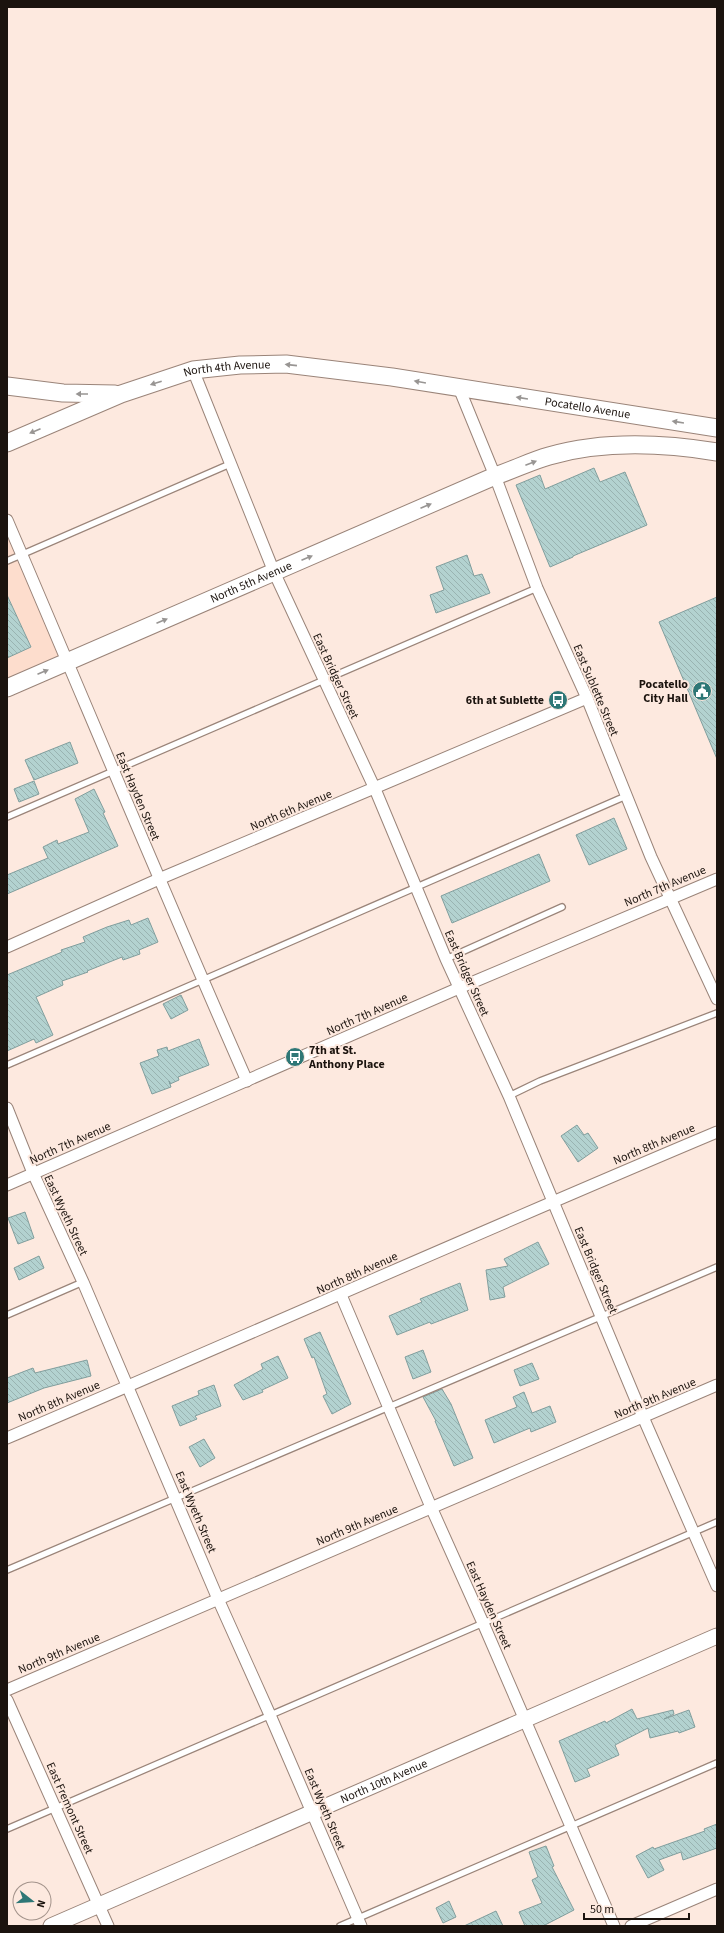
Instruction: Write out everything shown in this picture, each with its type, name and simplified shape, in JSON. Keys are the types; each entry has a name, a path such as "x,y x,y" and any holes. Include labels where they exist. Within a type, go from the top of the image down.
{"main road":[{"name":"North 4th Avenue","path":"7,443 121,394 193,370 240,365 286,364 392,377 458,388"},
{"path":"7,386 63,394 121,394"},
{"name":"Pocatello Avenue","path":"458,388 717,428"},
{"path":"495,476 550,456 603,446 638,444 680,446 717,452"},
{"name":"North 5th Avenue","path":"7,688 495,476"}],"street":[{"name":"East Bridger Street","path":"193,370 274,572 375,789 415,888 509,1096 643,1417 717,1586"},
{"name":"East Sublette Street","path":"458,388 495,476 537,588 586,698 670,898 717,1000"},
{"name":"East Hayden Street","path":"7,520 202,980 247,1081"},
{"name":"North 6th Avenue","path":"7,947 159,879 375,789 586,698"},
{"name":"North 7th Avenue","path":"7,1185 459,988 717,879"},
{"name":"East Wyeth Street","path":"7,1108 33,1174 84,1282 218,1599 360,1922"},
{"name":"North 8th Avenue","path":"7,1438 341,1295 552,1201 717,1132"},
{"name":"East Hayden Street","path":"341,1295 390,1407 431,1507 525,1719 614,1926"},
{"name":"North 9th Avenue","path":"7,1690 717,1385"},
{"name":"North 10th Avenue","path":"51,1926 717,1636"},
{"name":"East Fremont Street","path":"7,1700 108,1926"},
{"path":"631,1926 717,1889"}],"lane":[{"path":"7,561 230,464"},
{"path":"7,817 537,588"},
{"path":"7,1065 626,796"},
{"path":"446,959 562,907"},
{"path":"509,1096 540,1081 717,1013"},
{"path":"7,1570 717,1267"},
{"path":"7,1315 84,1282"},
{"path":"7,1829 717,1522"},
{"path":"340,1926 360,1922 571,1826 717,1763"}],"shaded area":[{"path":"7,519 68,661 7,688"}],"building":[{"path":"594,468 600,482 625,472 647,525 550,567 516,485 540,475 545,489"},
{"path":"467,555 474,576 482,574 490,593 436,613 430,595 444,590 436,567"},
{"path":"7,595 31,647 7,658"},
{"name":"Pocatello City Hall","path":"717,597 717,759 659,622"},
{"path":"70,742 78,763 34,780 25,760"},
{"path":"34,781 39,794 19,802 14,789"},
{"path":"94,789 105,812 103,813 118,846 7,894 7,875 48,858 43,847 57,840 58,844 89,832 75,799"},
{"path":"614,818 627,849 589,865 576,835"},
{"path":"539,854 550,881 452,923 441,896"},
{"path":"148,918 158,942 139,950 140,954 123,960 122,957 87,971 88,972 62,981 63,985 36,997 53,1035 36,1043 34,1039 7,1051 7,975 62,952 61,950 85,942 83,937 107,927 129,920 131,925"},
{"path":"181,995 188,1010 171,1019 163,1004"},
{"path":"199,1039 209,1065 178,1077 179,1080 170,1084 171,1087 152,1094 140,1063 159,1056 157,1050 167,1047 168,1051"},
{"path":"577,1125 584,1135 588,1133 598,1148 578,1162 561,1136"},
{"path":"25,1212 34,1238 18,1244 8,1218"},
{"path":"538,1242 549,1264 503,1287 505,1297 490,1300 486,1270 508,1266 504,1259"},
{"path":"39,1256 44,1268 19,1280 14,1268"},
{"path":"460,1283 468,1310 431,1324 430,1322 397,1335 389,1316 422,1302 420,1299"},
{"path":"320,1332 351,1404 332,1414 323,1396 327,1394 314,1357 312,1358 304,1339"},
{"path":"423,1350 431,1372 413,1379 405,1357"},
{"path":"278,1356 288,1378 262,1390 263,1392 243,1400 234,1385 263,1369 261,1364"},
{"path":"87,1360 91,1376 44,1388 7,1403 7,1378 33,1368 35,1373"},
{"path":"532,1363 539,1379 520,1386 514,1370"},
{"path":"214,1385 221,1406 195,1416 197,1419 180,1426 172,1406 199,1395 198,1391"},
{"path":"442,1389 451,1404 473,1458 454,1466 436,1421 423,1397"},
{"path":"524,1392 532,1413 550,1406 556,1422 531,1432 530,1428 494,1443 485,1420 517,1407 513,1397"},
{"path":"204,1439 215,1458 200,1467 189,1447"},
{"path":"632,1709 637,1719 673,1710 674,1714 664,1719 689,1710 695,1727 679,1733 678,1731 650,1738 648,1728 615,1745 619,1755 587,1769 590,1776 575,1782 559,1741 605,1721 606,1723"},
{"path":"717,1824 717,1848 683,1860 681,1852 659,1860 664,1870 648,1878 636,1856 653,1847 654,1849 705,1831 704,1829"},
{"path":"546,1846 554,1866 552,1867 574,1910 543,1926 525,1926 519,1912 542,1903 532,1880 538,1877 529,1852"},
{"path":"449,1901 456,1917 443,1923 436,1908"},
{"path":"496,1911 503,1926 464,1926"}],"place":[{"name":"Pocatello City Hall","path":"702,691"},
{"name":"6th at Sublette","path":"558,700"},
{"name":"7th at St. Anthony Place","path":"295,1057"}]}
